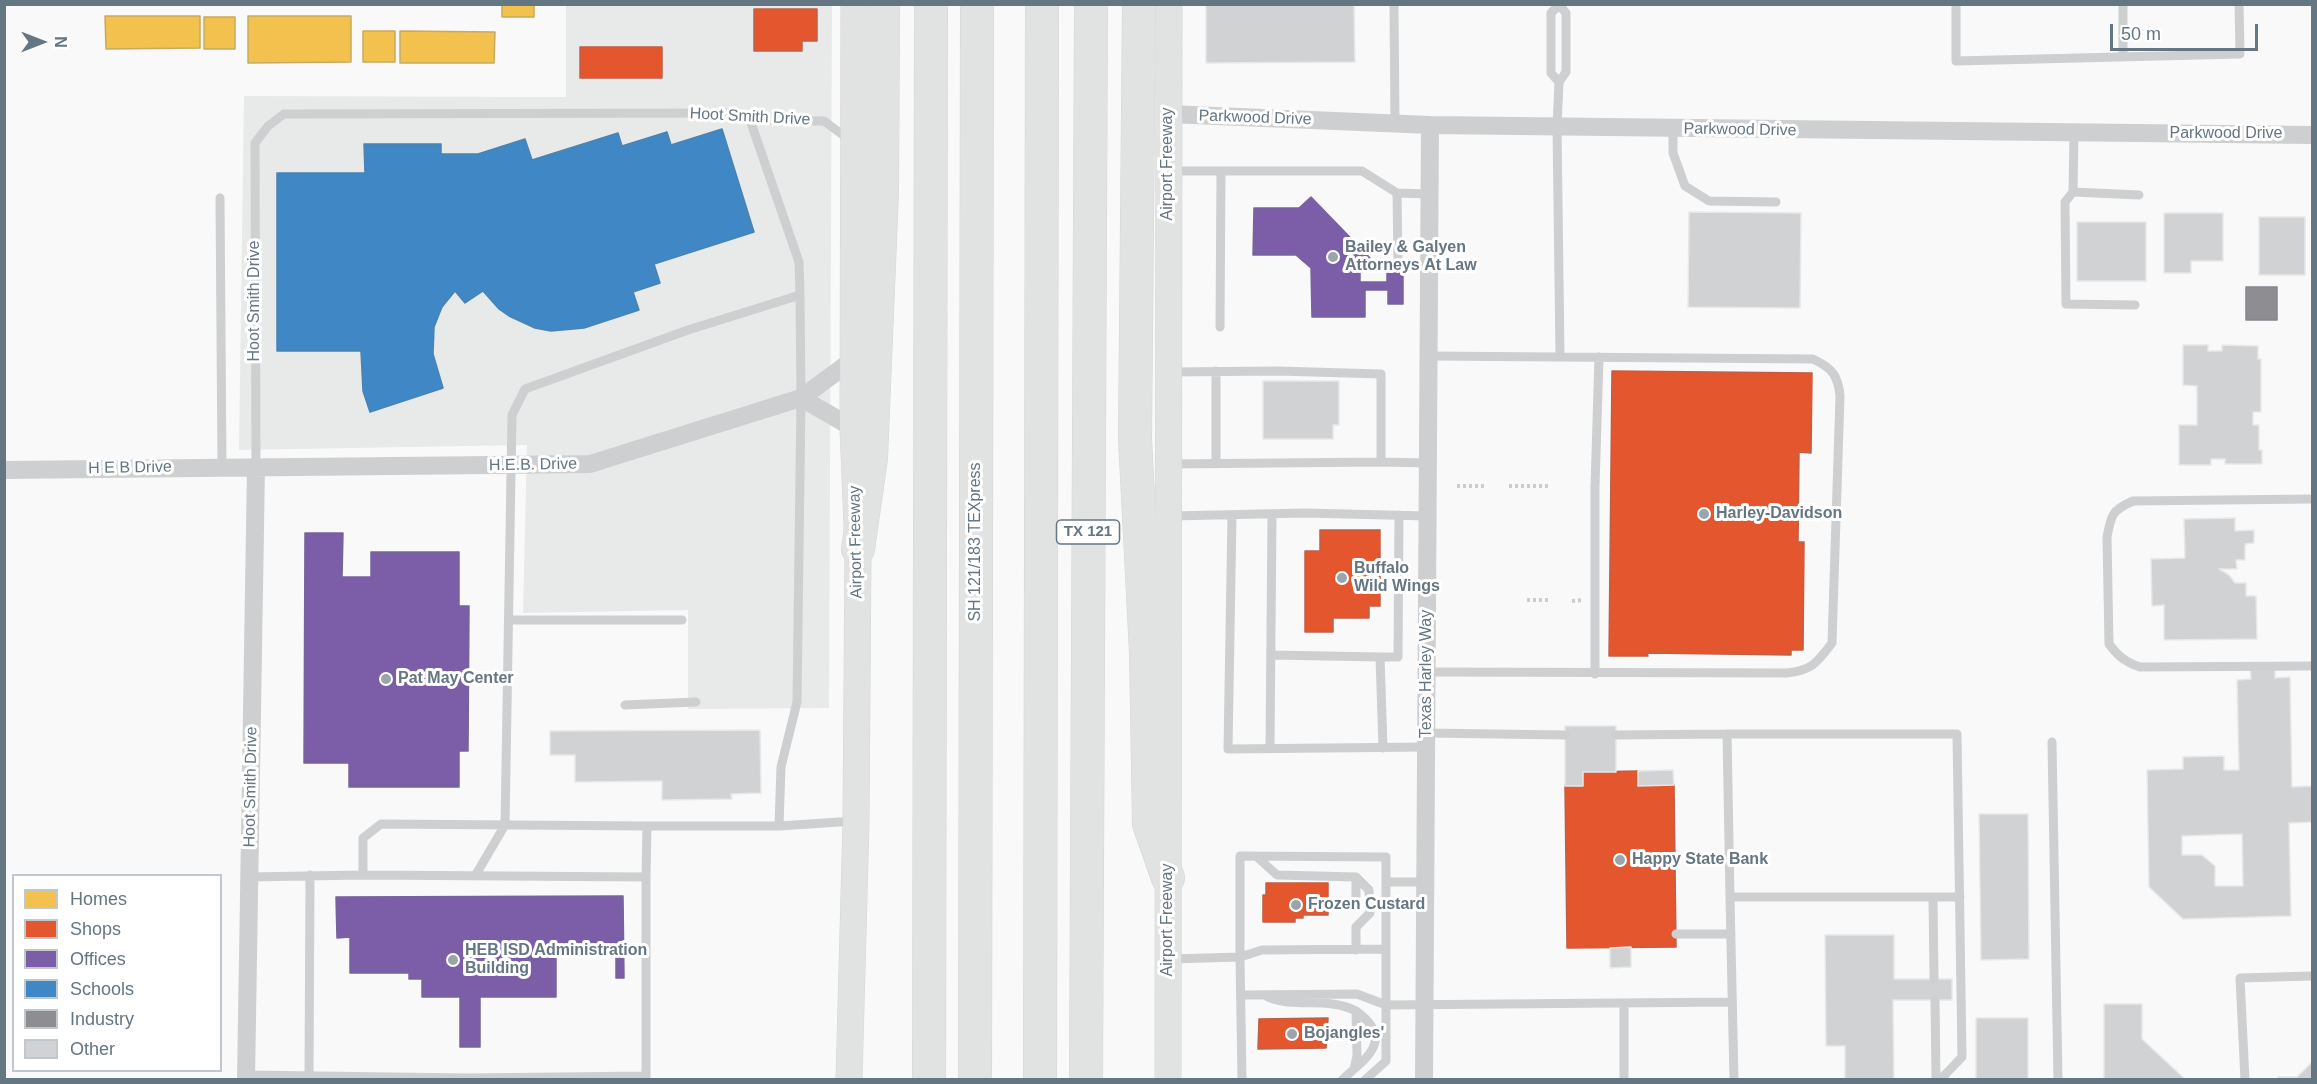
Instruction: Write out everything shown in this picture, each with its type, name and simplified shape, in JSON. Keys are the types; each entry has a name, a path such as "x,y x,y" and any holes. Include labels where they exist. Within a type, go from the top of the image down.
{"highway":[{"path":"858,549 871,458 882,191 883,4"},
{"path":"929,1068 931,4"},
{"name":"SH 121/183 TEXpress","path":"975,1080 977,4"},
{"path":"1040,1080 1042,4"},
{"name":"TX 121","path":"1086,1070 1090,4"},
{"path":"1139,4 1135,438 1146,653 1149,824 1168,878"}],"main road":[{"name":"Airport Freeway","path":"851,1078 858,549 853,428 854,4"},
{"name":"Airport Freeway","path":"1166,1078 1169,4"}],"street":[{"name":"Parkwood Drive","path":"1168,114 1430,125 2313,135"},
{"name":"Texas Harley Way","path":"1424,1080 1430,125"},
{"name":"H.E.B. Drive","path":"256,467 590,464 801,398 854,359"},
{"path":"801,398 853,428"},
{"name":"H E B Drive","path":"4,470 256,467"},
{"name":"Hoot Smith Drive","path":"246,1077 256,467"}],"lane":[{"path":"1394,4 1395,124"},
{"path":"1956,4 1956,61 2240,54 2239,4"},
{"path":"2123,4 2123,57"},
{"path":"1559,82 1551,73 1551,13 1559,5 1566,13 1566,72 1559,82 1557,127 1560,356"},
{"name":"Hoot Smith Drive","path":"256,467 255,143 268,126 284,114 733,113 750,120 825,121 855,143"},
{"path":"750,120 799,262 801,398 797,702 781,767 779,826"},
{"path":"1673,129 1673,153 1685,186 1709,201 1776,202"},
{"path":"2074,133 2073,192 2065,202 2066,304 2134,305"},
{"path":"1168,171 1362,171 1397,193 1430,194"},
{"path":"1220,327 1221,171"},
{"path":"2073,192 2139,195"},
{"path":"1397,193 1398,264"},
{"path":"220,198 222,467"},
{"path":"475,876 505,825 512,415 525,389 688,330 800,295"},
{"path":"1427,672 1787,673 1804,671 1818,662 1832,644 1840,396 1838,380 1827,366 1813,359 1429,356"},
{"path":"1595,674 1595,487 1599,357"},
{"path":"1216,371 1216,464"},
{"path":"1167,372 1278,371 1381,374 1381,462"},
{"path":"1168,464 1428,463"},
{"path":"2313,499 2133,501 2117,508 2109,522 2106,537 2109,644 2117,655 2127,662 2140,667 2313,666"},
{"path":"1169,516 1272,514 1428,516"},
{"path":"1270,748 1272,514"},
{"path":"1232,515 1228,749 1383,748 1427,740 1565,735"},
{"path":"1271,655 1398,657 1399,515"},
{"path":"510,620 682,620"},
{"path":"1380,657 1383,748"},
{"path":"625,705 696,702"},
{"path":"1727,734 1734,1080"},
{"path":"1616,735 1957,735 1962,1058 1938,1080"},
{"path":"2052,742 2058,1080"},
{"path":"363,874 363,837 381,824 779,826 856,820"},
{"path":"246,1077 646,1078 647,826"},
{"path":"1242,1080 1240,856 1386,857 1386,1061 1365,1080"},
{"path":"1257,857 1277,875 1356,877 1369,890 1370,913 1356,927"},
{"path":"249,876 363,874 646,876"},
{"path":"309,1076 310,875"},
{"path":"1356,877 1356,896"},
{"path":"1386,882 1425,882"},
{"path":"1730,897 1960,897"},
{"path":"1933,897 1934,979"},
{"path":"1356,912 1356,950"},
{"path":"1676,934 1731,934"},
{"path":"1168,959 1240,957 1262,950 1386,950"},
{"path":"2245,1080 2240,978 2313,976"},
{"path":"1242,995 1358,994 1386,1005 1732,1002"},
{"path":"1263,995 1279,1002 1334,1003 1356,1011 1367,1018 1374,1029 1375,1048 1369,1058 1342,1080"},
{"path":"1935,1000 1938,1080"},
{"path":"1624,1003 1624,1080"},
{"path":"1354,1069 1357,1056 1356,1011"}],"path":[{"path":"1457,486 1486,486"},
{"path":"1509,486 1551,486"},
{"path":"1527,600 1550,600"}],"shaded area":[{"path":"566,5 832,5 829,708 688,709 688,610 523,613 527,445 239,450 244,96 566,97"}],"building: Homes":[{"path":"502,4 534,4 534,17 502,17"},
{"path":"105,16 200,16 200,48 106,49"},
{"path":"248,16 351,16 351,62 248,63"},
{"path":"204,17 235,17 235,49 204,49"},
{"path":"363,31 395,31 395,62 363,62"},
{"path":"400,31 495,32 494,63 400,63"}],"building: Shops":[{"path":"754,9 817,9 817,41 802,41 802,51 754,51"},
{"path":"580,47 662,47 662,78 580,78"},
{"name":"Harley-Davidson","path":"1612,371 1812,373 1811,453 1799,452 1798,542 1804,542 1803,650 1791,650 1791,655 1647,653 1648,656 1609,656"},
{"name":"Buffalo Wild Wings","path":"1320,530 1380,530 1380,606 1369,606 1369,618 1333,618 1333,632 1305,632 1305,551 1320,551"},
{"name":"Happy State Bank","path":"1638,771 1638,786 1674,785 1676,947 1567,948 1565,786 1583,786 1583,772"},
{"name":"Frozen Custard","path":"1266,883 1328,883 1328,915 1303,915 1303,918 1295,918 1295,922 1263,922 1263,895 1266,895"},
{"name":"Bojangles'","path":"1328,1018 1326,1048 1258,1049 1259,1019"}],"building: Offices":[{"name":"Bailey & Galyen Attorneys At Law","path":"1311,197 1370,258 1360,267 1360,282 1387,282 1387,271 1403,271 1403,304 1388,304 1388,290 1365,290 1365,317 1312,317 1311,268 1296,255 1253,255 1254,208 1299,208"},
{"name":"Pat May Center","path":"305,533 343,533 342,577 371,577 371,552 459,552 459,606 469,606 468,751 459,751 459,787 349,787 349,763 304,763"},
{"name":"HEB ISD Administration Building","path":"623,896 624,978 616,978 616,947 556,947 556,997 480,997 480,1047 460,1047 460,997 422,997 422,979 409,979 409,973 350,973 350,937 337,938 336,897"}],"building: Schools":[{"path":"722,129 754,232 654,264 660,283 633,292 639,310 584,328 551,331 535,328 509,316 499,309 483,291 465,303 455,291 442,307 434,327 433,354 443,388 370,412 363,391 361,351 277,351 277,173 365,173 364,144 441,144 441,154 478,154 525,139 532,160 618,133 622,146 667,132 671,145"}],"building: Industry":[{"path":"2246,287 2277,287 2277,320 2246,320"}],"building: Other":[{"path":"1206,4 1354,4 1355,62 1206,63"},
{"path":"1689,212 1801,213 1800,308 1688,307"},
{"path":"2164,213 2223,213 2223,261 2191,261 2191,273 2164,273"},
{"path":"2259,217 2305,217 2305,275 2259,275"},
{"path":"2077,222 2146,222 2146,281 2077,281"},
{"path":"2183,345 2208,345 2208,351 2222,351 2222,345 2258,346 2258,359 2261,359 2261,412 2253,412 2253,425 2259,425 2259,450 2262,450 2262,464 2225,464 2225,459 2211,459 2211,465 2179,465 2179,425 2197,425 2197,386 2183,385"},
{"path":"1263,381 1339,381 1339,425 1333,425 1333,439 1263,439"},
{"path":"2235,518 2235,531 2254,530 2254,543 2245,544 2245,560 2236,560 2237,569 2219,569 2229,575 2235,583 2246,583 2246,596 2256,596 2257,639 2164,640 2164,605 2152,606 2151,559 2185,558 2184,519"},
{"path":"2275,667 2275,678 2290,677 2292,787 2312,786 2312,822 2289,823 2291,916 2183,919 2149,887 2147,770 2183,769 2183,757 2224,756 2224,770 2239,770 2237,680 2251,679 2250,668","holes":["2242,834 2243,886 2215,886 2215,866 2202,855 2182,855 2182,836"]},
{"path":"1565,726 1616,726 1616,772 1583,772 1583,786 1565,786"},
{"path":"760,730 761,793 731,794 732,799 662,800 662,781 575,782 575,755 550,755 550,731"},
{"path":"1673,770 1674,785 1638,786 1638,771"},
{"path":"1979,814 2028,814 2029,959 1981,960"},
{"path":"1825,935 1894,935 1894,979 1952,979 1952,1000 1893,1000 1894,1080 1845,1080 1845,1046 1826,1046"},
{"path":"1631,947 1631,967 1610,968 1610,948"},
{"path":"2104,1004 2142,1004 2142,1039 2186,1080 2104,1080"},
{"path":"1976,1018 2028,1018 2028,1080 1976,1080"},
{"path":"2312,1062 2312,1080 2278,1080 2278,1077 2297,1077"}],"place":[{"name":"Bailey & Galyen Attorneys At Law","path":"1333,257"},
{"name":"Harley-Davidson","path":"1704,514"},
{"name":"Buffalo Wild Wings","path":"1342,578"},
{"name":"Pat May Center","path":"386,679"},
{"name":"Happy State Bank","path":"1620,860"},
{"name":"Frozen Custard","path":"1296,905"},
{"name":"HEB ISD Administration Building","path":"453,960"},
{"name":"Bojangles'","path":"1292,1034"}]}
